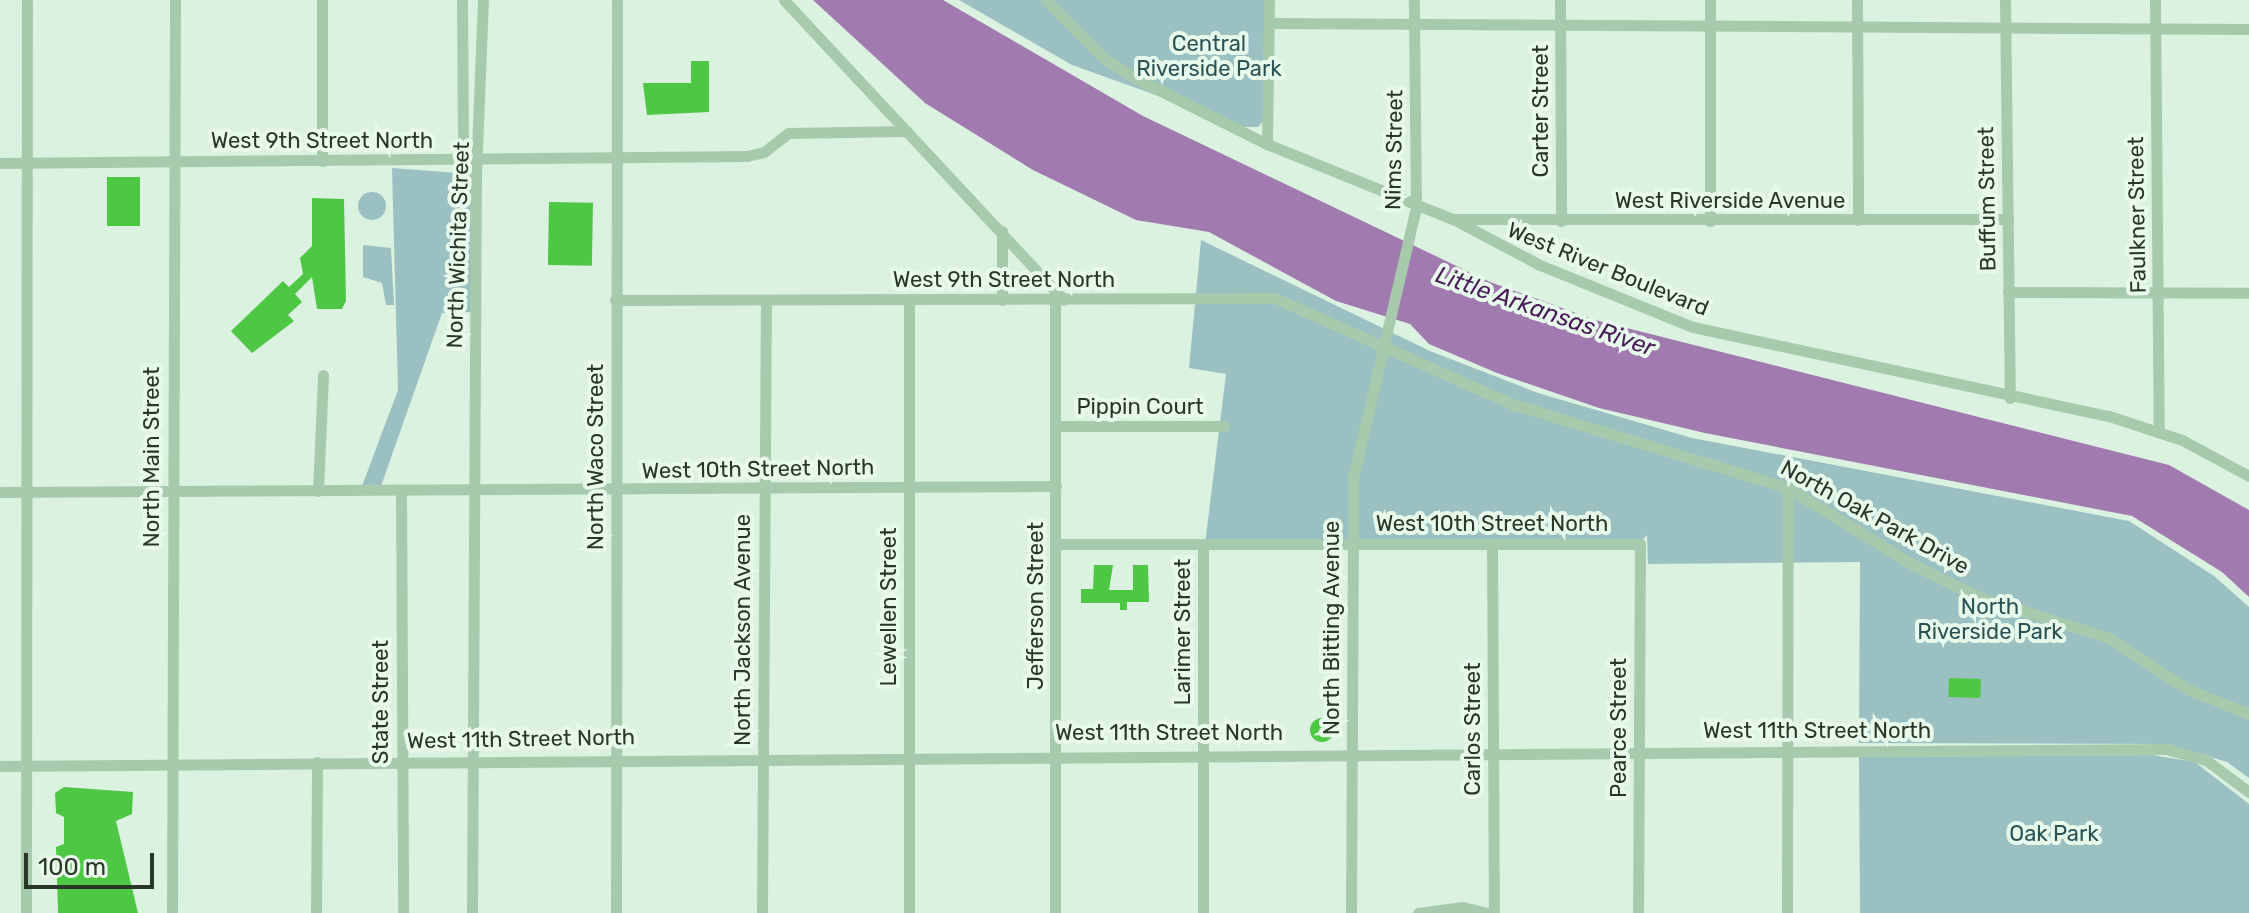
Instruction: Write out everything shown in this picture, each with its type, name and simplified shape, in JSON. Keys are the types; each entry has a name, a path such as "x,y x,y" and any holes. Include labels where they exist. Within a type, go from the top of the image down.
{"street":[{"path":"26,913 27,0"},
{"name":"North Main Street","path":"172,913 175,0"},
{"path":"322,0 322,161"},
{"name":"North Wichita Street","path":"462,0 463,160"},
{"name":"North Wichita Street","path":"472,913 476,160 483,0"},
{"name":"North Waco Street","path":"616,913 617,0"},
{"path":"784,0 1002,231 1060,300"},
{"name":"West River Boulevard","path":"1046,0 1106,60 1267,144 1416,207 1453,219 1540,265 1710,333 2159,430 2249,476"},
{"path":"1267,144 1269,0"},
{"name":"Nims Street","path":"1382,346 1416,207 1414,0"},
{"name":"Carter Street","path":"1560,0 1561,221"},
{"path":"1710,0 1710,221"},
{"path":"1857,0 1858,220"},
{"name":"Buffum Street","path":"2005,0 2010,398"},
{"name":"Faulkner Street","path":"2155,0 2159,430"},
{"path":"1269,23 2249,29"},
{"name":"West 9th Street North","path":"0,163 747,156 764,152 788,133 907,131"},
{"name":"West Riverside Avenue","path":"1453,219 2008,219"},
{"path":"1002,231 1002,300"},
{"path":"2008,292 2249,293"},
{"name":"West 9th Street North","path":"615,300 1275,298 1382,346"},
{"name":"North Jackson Avenue","path":"762,913 766,300"},
{"name":"Lewellen Street","path":"909,300 909,913"},
{"name":"Jefferson Street","path":"1055,913 1056,426 1060,300"},
{"name":"North Oak Park Drive","path":"1382,346 1546,417 1788,488 1913,565 1981,598 2107,637 2189,690 2249,714"},
{"name":"North Bitting Avenue","path":"1351,913 1353,478 1382,346"},
{"path":"318,491 323,375"},
{"name":"Pippin Court","path":"1056,426 1224,426"},
{"name":"West 10th Street North","path":"0,492 1056,486"},
{"path":"1787,913 1788,488"},
{"name":"State Street","path":"401,491 403,913"},
{"name":"West 10th Street North","path":"1056,544 1640,544"},
{"name":"Larimer Street","path":"1203,544 1203,913"},
{"name":"Carlos Street","path":"1492,544 1494,913"},
{"name":"Pearce Street","path":"1638,913 1640,544"},
{"name":"West 11th Street North","path":"0,766 1203,752 2166,749 2206,760 2249,792"},
{"path":"316,913 317,762"},
{"path":"1418,913 1463,907 1487,913"}],"green space":[{"name":"Central Riverside Park","path":"959,0 1265,0 1265,119 1258,127 1245,127 1072,65"},
{"path":"392,168 471,174 471,312 442,313 381,486 362,486 398,390"},
{"path":"372,192 382,196 386,206 382,216 372,220 362,216 358,206 362,196"},
{"name":"North Riverside Park","path":"1201,240 1430,351 1538,393 1692,438 2129,521 2214,576 2249,607 2249,778 2227,762 2167,744 1859,743 1860,562 1648,564 1647,535 1641,542 1205,544 1226,374 1189,368"},
{"path":"363,245 391,248 394,305 386,305 382,283 363,277"},
{"name":"Oak Park","path":"2152,755 2195,762 2249,804 2249,913 1860,913 1859,757"}],"water":[{"name":"Little Arkansas River","path":"813,0 943,0 1143,116 1490,282 1595,320 2169,465 2249,510 2249,597 2222,572 2132,516 1705,433 1599,408 1497,373 1429,344 1410,324 1336,301 1209,232 1136,220 1033,170 925,103"}],"building":[{"path":"691,61 709,61 709,112 647,115 643,83 691,83"},
{"path":"107,177 140,177 140,226 107,226"},
{"path":"312,198 344,199 346,301 342,309 317,309 312,277 295,294 302,302 288,315 294,321 252,353 231,331 283,281 289,287 303,274 300,258 312,246"},
{"path":"549,202 593,203 592,266 548,265"},
{"path":"1094,565 1113,565 1109,590 1133,590 1133,565 1148,565 1149,602 1127,602 1127,610 1120,610 1120,603 1081,603 1081,589 1093,589"},
{"path":"1949,678 1981,679 1980,698 1948,697"},
{"path":"1317,718 1327,718 1334,725 1334,735 1327,742 1317,742 1310,735 1310,725"},
{"path":"64,787 133,792 132,814 116,821 138,913 58,913 56,847 64,844 64,817 56,813 55,793"}]}
